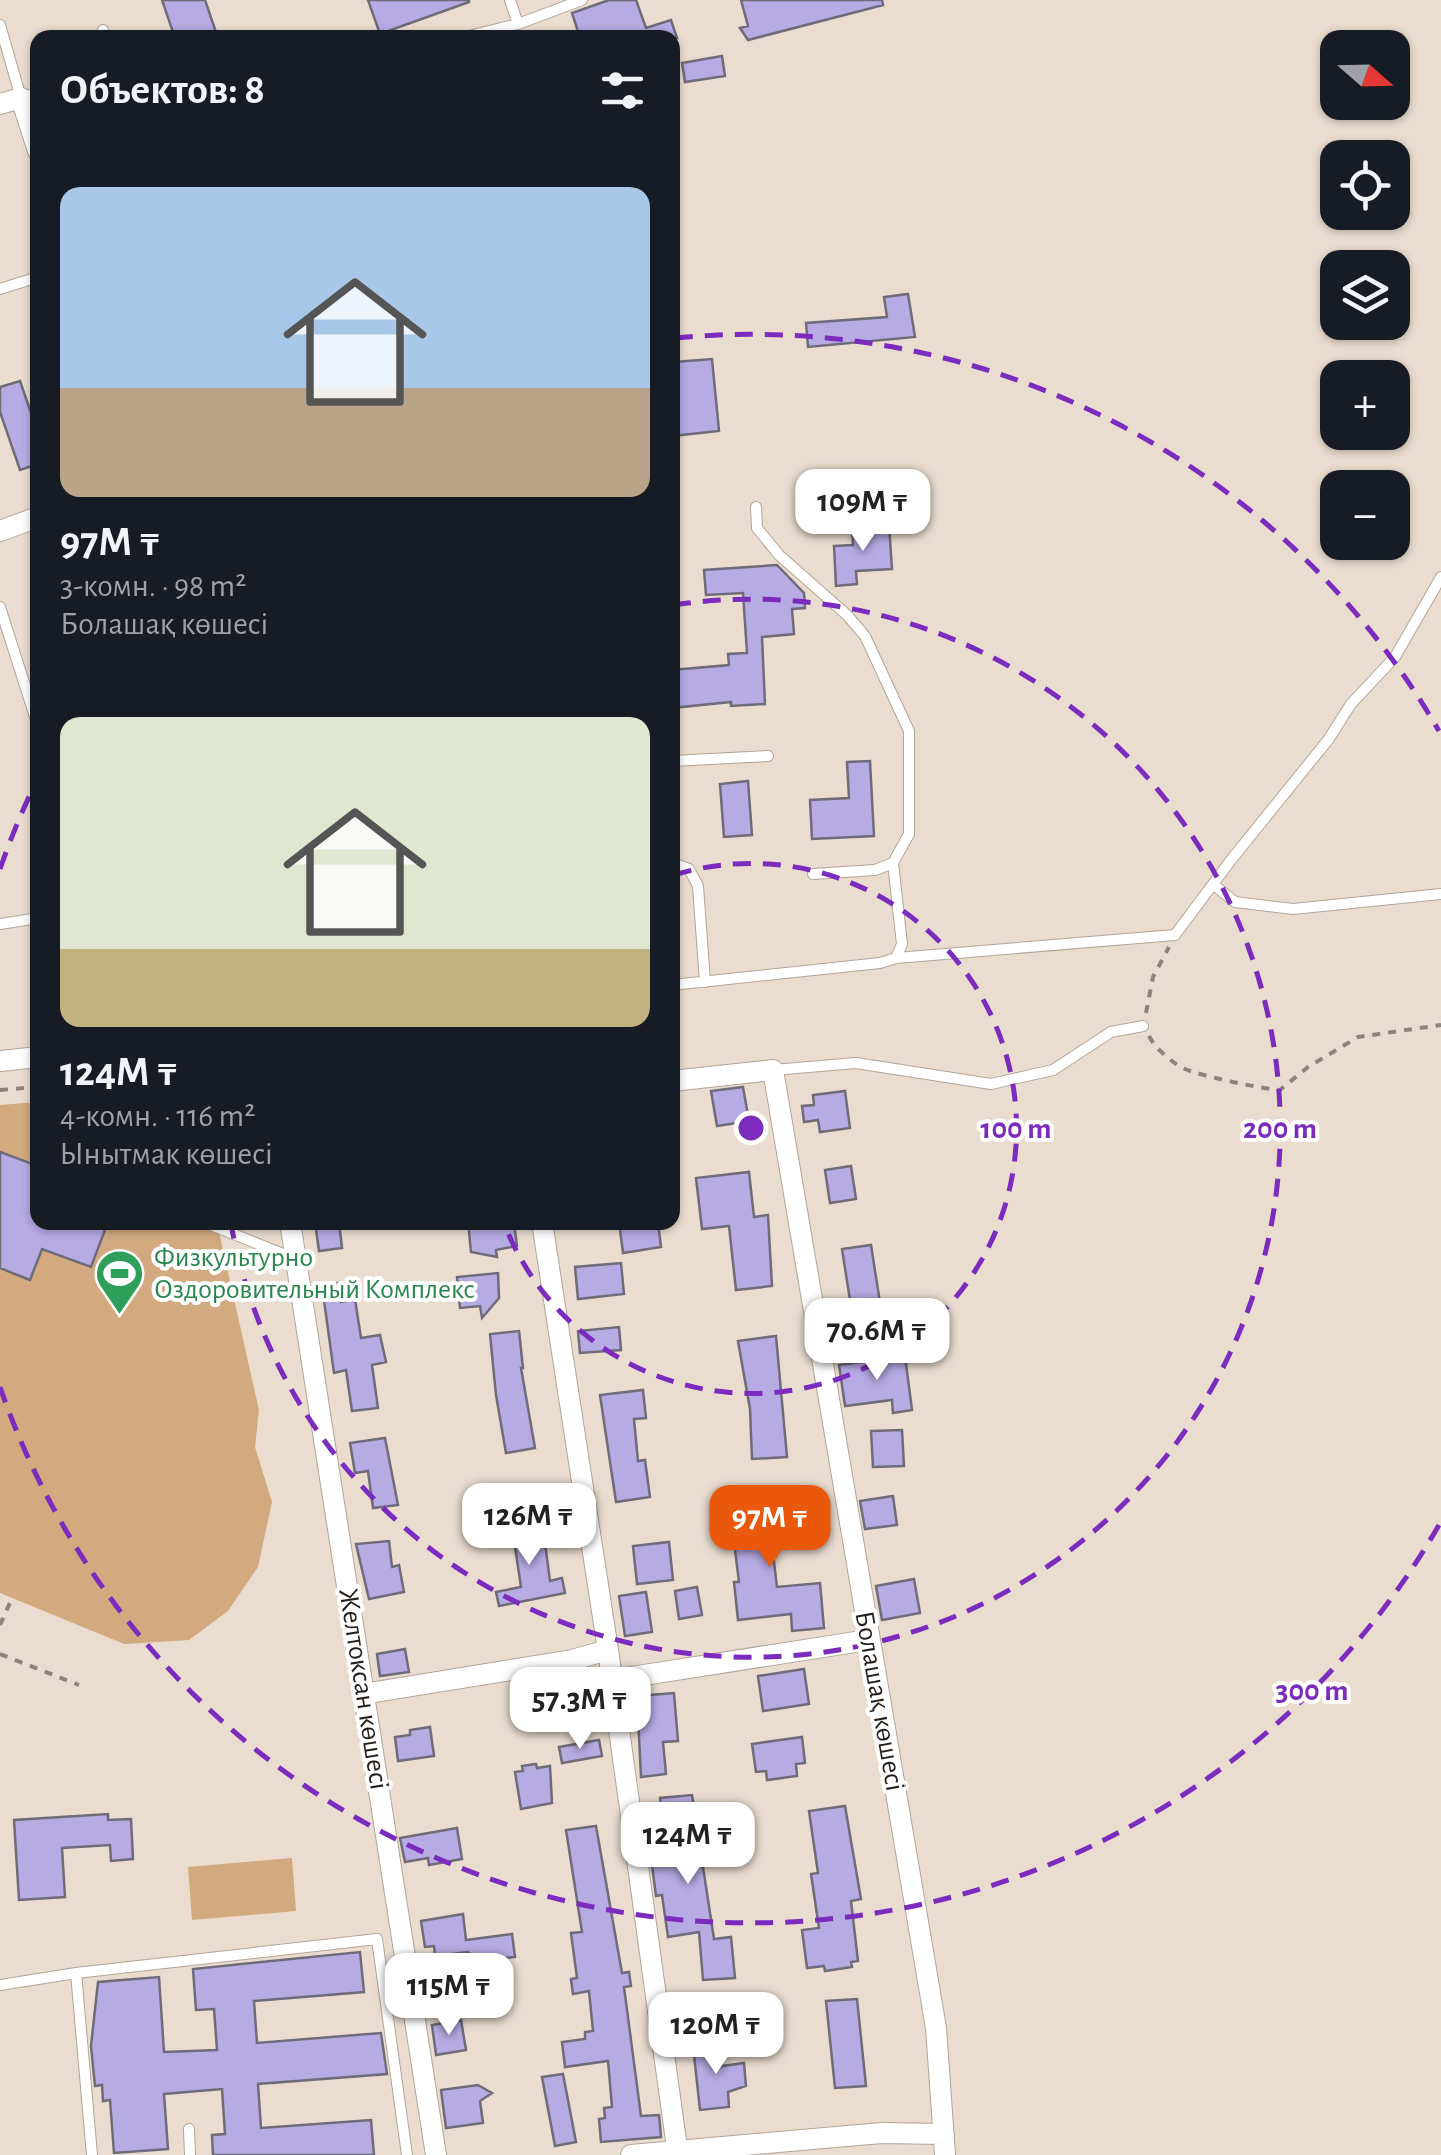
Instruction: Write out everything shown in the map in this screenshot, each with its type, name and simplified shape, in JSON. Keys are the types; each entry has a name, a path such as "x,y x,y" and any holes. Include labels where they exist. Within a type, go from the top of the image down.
{"street":[{"path":"0,104 29,95"},
{"path":"0,531 30,520"},
{"path":"0,1061 30,1058"},
{"path":"680,1081 773,1070"},
{"name":"Болашақ көшесі","path":"773,1070 936,2028 945,2144"},
{"name":"Желтоксан көшесі","path":"291,1230 436,2155"},
{"path":"543,1230 608,1650 678,2152"},
{"path":"612,1680 868,1640"},
{"path":"363,1694 572,1660 608,1650"},
{"path":"631,2155 881,2133 945,2144"}],"lane":[{"path":"510,0 518,24"},
{"path":"494,30 582,0"},
{"path":"0,26 29,95"},
{"path":"0,289 30,280"},
{"path":"756,507 757,528 779,556 848,614 866,636 909,731 910,834 893,863 902,944 896,958"},
{"path":"680,984 880,963 896,958 1175,936 1230,860 1328,740 1351,704 1395,657 1441,577"},
{"path":"0,607 30,701"},
{"path":"680,762 768,756"},
{"path":"812,874 875,870 893,863"},
{"path":"680,866 688,869 698,886 704,982"},
{"path":"1214,885 1235,902 1293,909 1441,894"},
{"path":"0,924 30,919"},
{"path":"773,1070 856,1063 990,1084 1053,1070 1111,1032 1144,1026"},
{"path":"223,1230 294,1259"},
{"path":"0,1985 377,1939 407,2155"},
{"path":"76,1973 92,2155"},
{"path":"188,2129 190,2155"}],"path":[{"path":"1175,936 1152,978 1144,1026 1153,1044 1183,1068 1280,1090 1308,1067 1358,1037 1441,1025"},
{"path":"0,1090 30,1087"},
{"path":"0,1625 12,1598"},
{"path":"0,1654 79,1684"}],"shaded area":[{"name":"Физкультурно Оздоровительный Комплекс","path":"30,1103 30,1230 219,1230 259,1410 255,1447 272,1502 258,1567 228,1611 189,1640 124,1644 0,1593 0,1105"},
{"path":"292,1858 296,1911 192,1920 188,1867"}],"building":[{"path":"162,0 205,0 215,30 172,30"},
{"path":"368,0 469,0 391,30 379,30"},
{"path":"609,0 636,0 646,28 671,20 674,30 577,30 572,13"},
{"path":"741,0 882,0 883,5 748,40 740,28 748,26"},
{"path":"722,56 725,76 685,82 682,63"},
{"path":"908,294 915,337 808,347 806,323 887,317 884,297"},
{"path":"712,359 719,431 680,435 680,362"},
{"path":"20,381 30,410 30,467 20,470 0,412 0,387"},
{"path":"889,524 892,569 856,571 857,584 836,586 834,546 853,545 852,527"},
{"path":"777,565 804,593 805,608 792,609 794,634 762,637 765,704 731,706 731,702 680,707 680,669 729,665 728,654 747,653 743,593 706,595 704,570"},
{"path":"870,761 874,836 812,839 810,800 849,798 847,762"},
{"path":"748,781 752,835 724,837 720,784"},
{"path":"743,1087 749,1121 717,1126 711,1091"},
{"path":"845,1091 850,1128 820,1132 818,1120 804,1122 802,1106 814,1105 813,1095"},
{"path":"0,1152 30,1163 30,1230 105,1230 91,1267 42,1249 30,1280 0,1268"},
{"path":"851,1166 856,1199 830,1203 825,1170"},
{"path":"749,1172 754,1217 768,1215 772,1286 736,1290 729,1226 702,1229 696,1178"},
{"path":"316,1230 340,1230 342,1248 319,1251"},
{"path":"469,1230 515,1230 517,1246 496,1250 497,1257 471,1252"},
{"path":"620,1230 659,1230 661,1247 623,1253"},
{"path":"871,1245 881,1309 852,1313 842,1249"},
{"path":"621,1263 624,1294 578,1299 575,1267"},
{"path":"498,1273 499,1298 482,1318 480,1306 460,1308 457,1277"},
{"path":"338,1283 341,1302 355,1299 361,1338 380,1335 386,1362 372,1365 378,1408 352,1411 346,1370 334,1373 322,1286"},
{"path":"619,1327 621,1350 580,1353 578,1331"},
{"path":"519,1331 521,1368 535,1448 506,1453 490,1334"},
{"path":"776,1336 787,1457 752,1459 750,1409 738,1341"},
{"path":"905,1356 912,1410 893,1413 892,1400 845,1406 839,1365"},
{"path":"643,1390 646,1418 634,1419 638,1461 645,1460 650,1497 616,1502 600,1395"},
{"path":"902,1430 904,1466 873,1467 871,1431"},
{"path":"385,1438 398,1505 373,1508 368,1471 355,1473 350,1443"},
{"path":"893,1496 897,1525 865,1529 860,1501"},
{"path":"822,1507 823,1522 770,1529 777,1587 820,1583 824,1628 792,1631 791,1614 738,1620 734,1542 718,1544 715,1520"},
{"path":"529,1519 532,1545 545,1543 550,1581 562,1578 565,1593 499,1606 496,1592 521,1587 514,1540 508,1541 505,1523"},
{"path":"389,1541 392,1567 399,1565 404,1592 369,1599 356,1544"},
{"path":"669,1542 673,1580 637,1584 633,1546"},
{"path":"914,1579 920,1613 882,1620 876,1586"},
{"path":"697,1587 702,1615 679,1619 675,1591"},
{"path":"646,1592 652,1632 625,1636 619,1596"},
{"path":"405,1649 409,1672 380,1676 377,1654"},
{"path":"804,1669 809,1704 763,1711 758,1676"},
{"path":"674,1693 678,1741 663,1742 666,1774 641,1777 637,1696"},
{"path":"430,1727 434,1756 398,1761 395,1737"},
{"path":"802,1737 805,1763 796,1764 797,1776 767,1780 766,1771 756,1772 752,1744"},
{"path":"599,1740 602,1756 562,1763 559,1747"},
{"path":"536,1764 537,1768 550,1766 552,1803 521,1809 515,1772 523,1771 522,1766"},
{"path":"692,1795 714,1939 731,1937 735,1978 703,1980 699,1932 668,1937 662,1895 656,1896 650,1849 665,1847 660,1798"},
{"path":"845,1806 861,1899 851,1901 858,1961 851,1962 852,1967 825,1971 824,1966 807,1968 802,1930 819,1928 811,1874 818,1873 809,1811"},
{"path":"108,1814 108,1820 131,1819 133,1859 111,1861 110,1845 62,1848 65,1897 19,1900 14,1820"},
{"path":"596,1826 622,1973 629,1972 631,1986 624,1987 641,2116 659,2115 661,2137 601,2142 599,2119 605,2118 604,2108 612,2107 608,2061 565,2067 562,2042 585,2039 585,2032 593,2031 589,1991 573,1994 571,1979 577,1978 571,1933 582,1932 566,1830"},
{"path":"457,1828 462,1859 429,1865 428,1858 405,1862 400,1838"},
{"path":"463,1914 466,1940 512,1934 515,1957 505,1958 508,1964 487,1968 468,1952 435,1956 434,1946 425,1947 421,1921"},
{"path":"360,1952 364,1992 254,2001 257,2043 381,2033 387,2074 258,2084 261,2128 371,2120 374,2155 213,2155 212,2135 225,2134 222,2089 164,2094 168,2149 114,2153 110,2100 103,2101 102,2085 95,2086 91,2046 98,1982 159,1977 164,2052 217,2050 214,2009 196,2010 193,1969"},
{"path":"857,1999 866,2086 835,2088 826,2001"},
{"path":"461,2020 466,2050 436,2055 432,2025"},
{"path":"718,2043 722,2066 744,2063 746,2086 728,2092 729,2107 700,2110 693,2046"},
{"path":"563,2074 576,2142 555,2146 542,2077"},
{"path":"478,2085 492,2093 480,2101 483,2123 446,2128 441,2090"}],"place":[{"name":"Физкультурно Оздоровительный Комплекс","path":"119,1316"}]}
